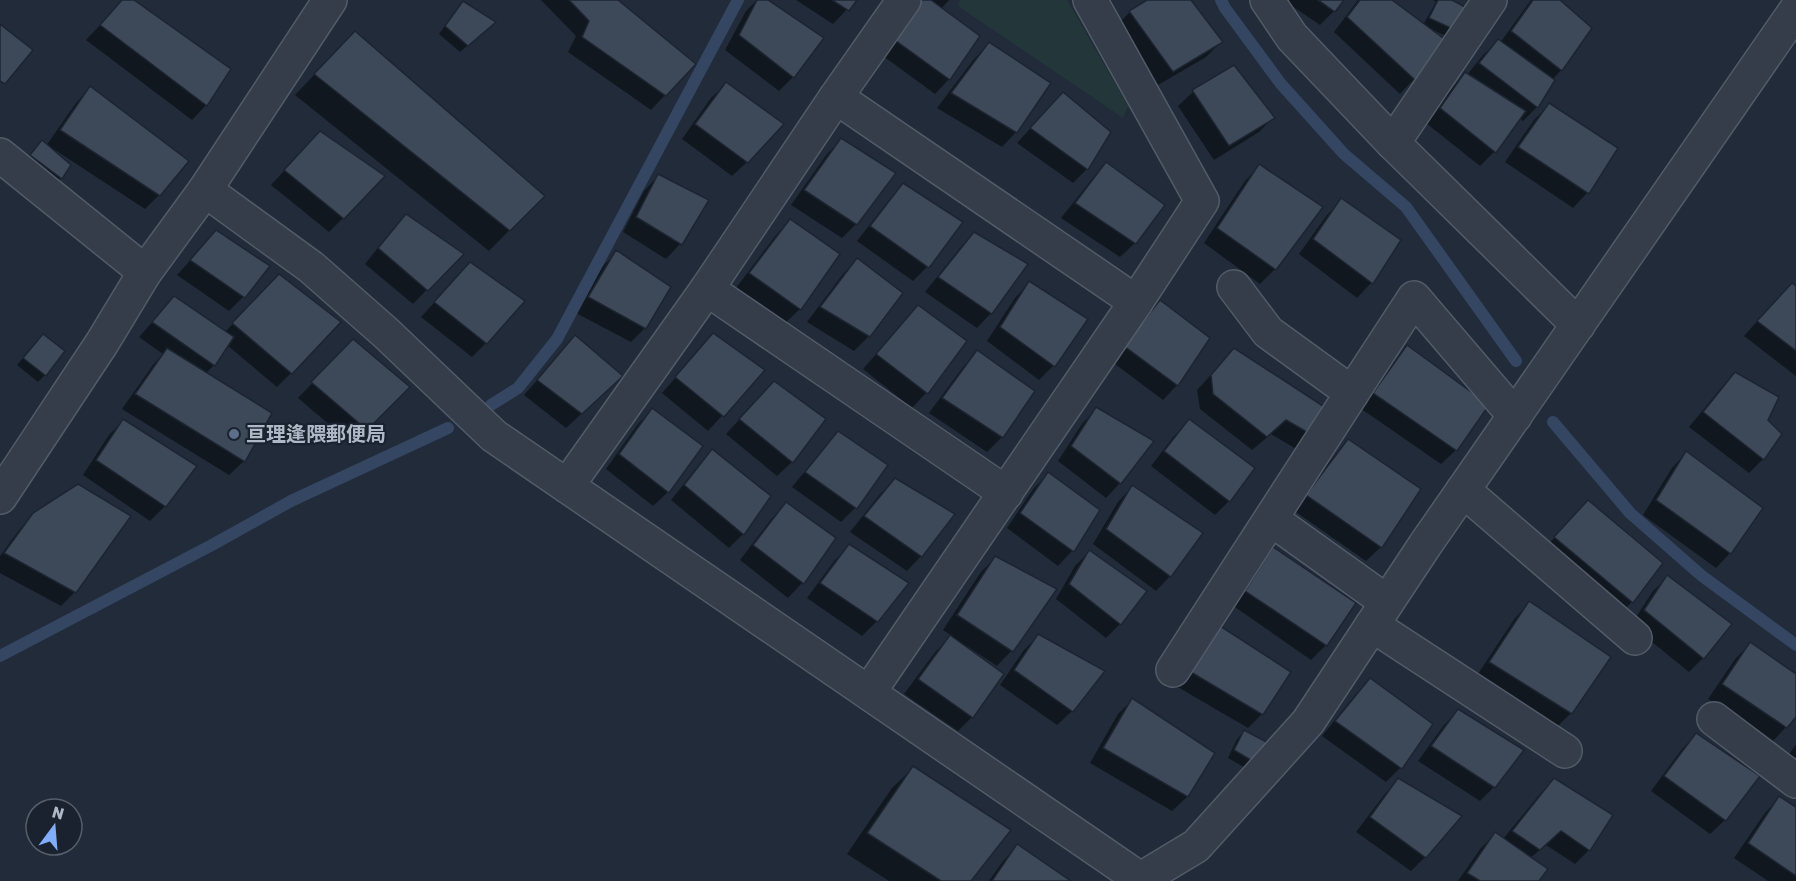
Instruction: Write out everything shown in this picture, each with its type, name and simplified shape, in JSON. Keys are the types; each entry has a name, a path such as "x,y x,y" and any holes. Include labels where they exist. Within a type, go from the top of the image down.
{"street":[{"path":"0,496 102,343 145,272 205,190 330,0"},
{"path":"567,486 707,289 904,0"},
{"path":"868,692 1136,302 1202,201 1089,0"},
{"path":"1268,0 1292,37 1393,143 1578,325"},
{"path":"1393,143 1490,0"},
{"path":"205,190 311,267 386,333 494,436 1140,880 1196,846 1308,722 1463,490 1796,10"},
{"path":"836,97 1136,302"},
{"path":"0,155 145,272"},
{"path":"1234,287 1268,332 1352,393"},
{"path":"707,289 1006,493"},
{"path":"1173,670 1414,298 1515,416"},
{"path":"1463,490 1635,638"},
{"path":"1271,519 1380,614 1565,752"},
{"path":"1714,718 1796,781"}],"green space":[{"path":"960,0 1067,0 1128,106 1123,118 958,6"}],"building":[{"path":"122,0 134,0 231,69 207,106 100,25"},
{"path":"569,0 618,0 696,64 666,96 582,37 589,21"},
{"path":"757,0 768,0 824,38 794,78 739,35"},
{"path":"832,0 857,0 849,11"},
{"path":"920,0 931,0 980,36 950,80 892,38"},
{"path":"1147,0 1191,0 1223,42 1173,72 1129,11"},
{"path":"1318,0 1344,0 1335,12"},
{"path":"1360,0 1392,0 1447,41 1415,80 1347,17"},
{"path":"1438,0 1452,0 1467,8 1457,31 1429,18"},
{"path":"1533,0 1560,0 1592,28 1562,71 1511,31"},
{"path":"463,1 496,22 468,46 445,26"},
{"path":"0,24 33,50 5,84 0,81"},
{"path":"355,31 545,196 510,231 314,74"},
{"path":"1498,39 1555,80 1538,108 1479,63"},
{"path":"989,42 1051,83 1017,133 951,93"},
{"path":"1234,65 1275,118 1229,146 1192,90"},
{"path":"1465,72 1526,111 1496,153 1440,108"},
{"path":"726,82 784,124 748,163 695,124"},
{"path":"90,86 189,161 160,196 60,130"},
{"path":"1063,92 1111,132 1088,170 1030,128"},
{"path":"1549,103 1618,148 1589,194 1518,147"},
{"path":"320,131 385,176 344,219 284,170"},
{"path":"841,138 896,173 857,225 804,190"},
{"path":"42,140 71,165 62,179 30,155"},
{"path":"1106,162 1165,205 1136,244 1075,203"},
{"path":"1259,164 1323,207 1276,270 1217,228"},
{"path":"658,174 709,200 682,245 636,217"},
{"path":"903,183 963,222 929,268 870,226"},
{"path":"1341,198 1401,240 1373,284 1313,239"},
{"path":"406,214 464,254 428,291 378,248"},
{"path":"790,219 840,254 801,310 749,273"},
{"path":"216,230 270,266 245,298 190,260"},
{"path":"974,232 1028,264 992,314 938,277"},
{"path":"616,250 671,287 646,329 588,297"},
{"path":"857,258 903,293 870,337 820,307"},
{"path":"470,262 525,301 487,344 434,302"},
{"path":"279,274 341,322 292,374 232,323"},
{"path":"1029,281 1088,319 1055,367 1000,327"},
{"path":"1792,283 1796,286 1796,351 1757,321"},
{"path":"174,296 234,337 215,366 152,322"},
{"path":"1160,300 1210,338 1178,386 1124,346"},
{"path":"918,305 967,341 928,394 876,354"},
{"path":"713,333 765,370 724,417 675,377"},
{"path":"43,334 65,351 46,376 23,358"},
{"path":"575,335 623,376 582,414 537,380"},
{"path":"353,339 410,387 367,430 311,382"},
{"path":"1407,345 1489,405 1457,451 1373,393"},
{"path":"167,348 272,413 245,462 135,394"},
{"path":"1234,348 1326,408 1312,435 1286,420 1267,437 1213,394 1211,375"},
{"path":"977,350 1035,391 1003,438 942,398"},
{"path":"1735,372 1779,397 1768,420 1782,434 1764,460 1703,412"},
{"path":"774,381 826,419 793,463 739,419"},
{"path":"1096,407 1154,441 1121,484 1071,446"},
{"path":"652,408 703,446 669,493 619,454"},
{"path":"123,419 197,466 166,507 96,460"},
{"path":"1189,419 1255,468 1230,502 1164,451"},
{"path":"838,431 888,465 857,509 805,472"},
{"path":"1348,439 1421,489 1382,548 1306,495"},
{"path":"712,449 771,496 744,535 684,485"},
{"path":"1686,451 1763,508 1731,554 1656,500"},
{"path":"1048,472 1100,510 1074,552 1020,513"},
{"path":"895,478 955,514 922,557 864,516"},
{"path":"78,484 131,516 76,593 4,553 33,513"},
{"path":"1132,485 1203,533 1171,577 1106,529"},
{"path":"1588,500 1663,563 1633,603 1554,537"},
{"path":"786,502 836,538 804,584 753,545"},
{"path":"849,544 909,583 878,622 820,583"},
{"path":"1273,547 1356,603 1327,646 1245,591"},
{"path":"1089,550 1147,591 1121,625 1069,584"},
{"path":"995,556 1057,589 1013,652 957,615"},
{"path":"1667,575 1732,624 1704,659 1644,610"},
{"path":"1529,601 1611,657 1572,714 1489,662"},
{"path":"1217,624 1291,672 1263,715 1189,671"},
{"path":"1038,634 1105,671 1073,712 1014,670"},
{"path":"950,635 1004,674 973,718 918,679"},
{"path":"1750,642 1796,674 1796,717 1787,728 1722,684"},
{"path":"1370,678 1433,724 1402,769 1335,721"},
{"path":"1132,698 1215,753 1188,797 1103,748"},
{"path":"1458,709 1524,750 1495,788 1431,746"},
{"path":"1244,730 1272,745 1259,765 1234,750"},
{"path":"1696,733 1760,776 1726,821 1664,776"},
{"path":"913,766 1011,830 971,881 941,881 867,833"},
{"path":"1398,778 1462,816 1426,858 1370,817"},
{"path":"1554,778 1613,815 1590,851 1561,831 1540,850 1512,831"},
{"path":"1779,796 1796,807 1796,876 1748,843"},
{"path":"1495,832 1548,869 1539,881 1480,881 1467,873"},
{"path":"1017,844 1071,881 992,881"}],"waterway":[{"path":"491,405 518,388 557,339 738,0"},
{"path":"1221,0 1281,84 1344,154 1406,207 1516,361"},
{"path":"1553,422 1630,513 1702,576 1796,645"},
{"path":"0,656 291,501 448,428"}],"place":[{"name":"亘理逢隈郵便局","path":"234,434"}]}
